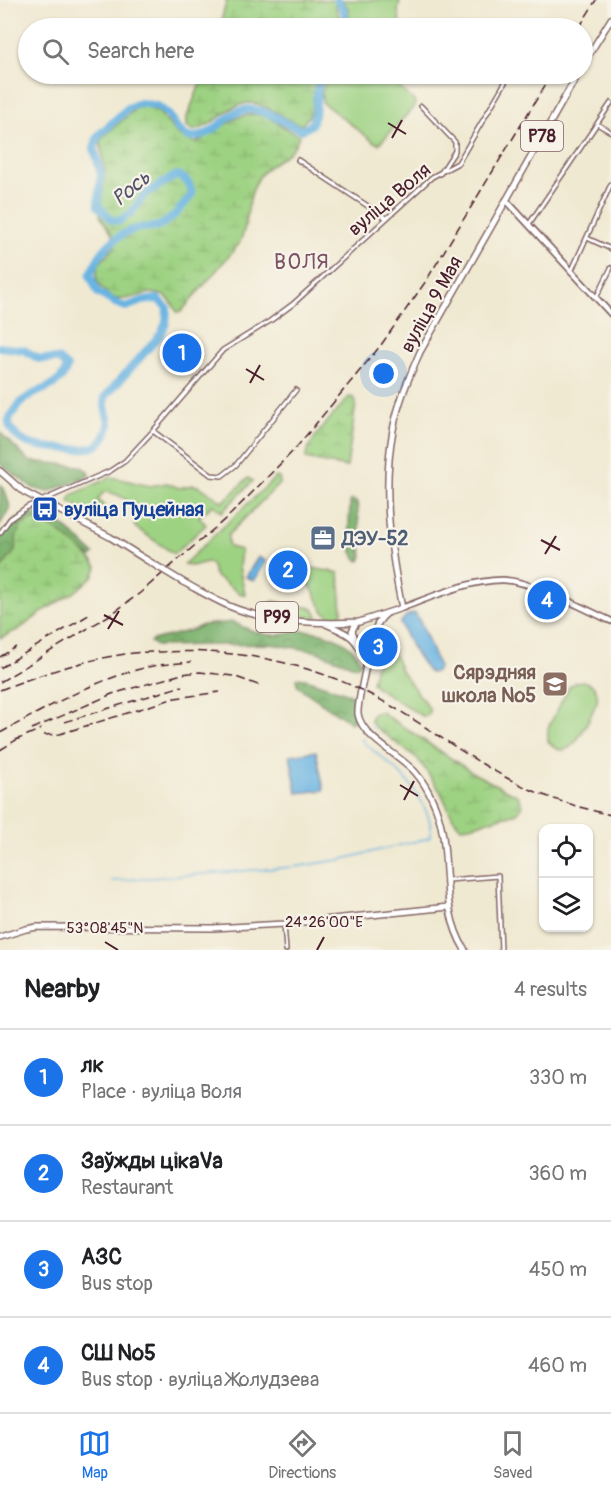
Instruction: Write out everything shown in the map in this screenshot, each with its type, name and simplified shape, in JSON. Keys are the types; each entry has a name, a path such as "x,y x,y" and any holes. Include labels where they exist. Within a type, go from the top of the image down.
{"main road":[{"path":"593,48 611,19"},
{"name":"вуліца 9 Мая","path":"402,608 391,544 388,508 388,476 393,428 400,404 420,352 572,84"},
{"path":"506,200 611,314"},
{"name":"Р99","path":"0,471 24,492 40,502 110,537 183,582 230,606 258,615 325,624 360,621"},
{"path":"368,665 352,631 360,621 452,590 484,582 504,580 545,592 611,621"},
{"path":"387,613 380,620 374,635 358,706 361,724 370,735 416,773 439,815 444,836 449,907 454,932 465,950"},
{"path":"360,621 372,624 374,635"},
{"name":"Р99","path":"325,624 356,640"},
{"path":"356,640 364,643 374,635"},
{"path":"0,937 38,927 172,929 284,924 449,907"}],"street":[{"name":"вуліца Воля","path":"0,533 10,519 27,507 110,471 125,461 223,350 293,304 432,177 458,163 504,84"},
{"path":"529,224 611,103"},
{"path":"421,105 454,142 455,151 440,174"},
{"path":"597,124 611,132"},
{"path":"298,160 386,218"},
{"path":"571,272 611,184"},
{"path":"587,238 611,249"},
{"path":"596,298 611,268"},
{"path":"153,431 211,474 222,476 236,465 296,390"},
{"path":"446,880 498,876 501,950"},
{"path":"284,924 286,950"}],"green space":[{"path":"227,0 334,0 339,18 222,18"},
{"path":"342,0 400,0 399,18 349,18 349,10"},
{"path":"200,84 315,84 311,113 302,125 265,107 251,103 235,107 200,129 192,130 187,126 187,117"},
{"path":"324,84 396,84 415,102 414,107 379,144 323,103 321,94"},
{"path":"145,107 158,111 179,136 195,143 228,122 255,114 265,116 299,135 292,149 269,166 259,177 252,193 245,228 239,244 181,312 177,312 167,297 155,293 121,299 112,298 96,279 98,265 115,246 112,234 100,216 105,171 100,142 136,108"},
{"path":"349,397 354,398 356,403 347,467 306,459 310,444"},
{"path":"0,432 29,461 80,466 88,471 89,476 48,492 33,488 0,464"},
{"path":"111,477 150,486 167,483 179,488 199,486 223,502 248,478 253,481 222,512 213,505 199,517 206,525 174,554 135,527 134,523 139,511 119,495 104,492 98,499 110,514 108,519 70,503 72,495"},
{"path":"276,477 279,478 280,483 228,535 230,547 241,550 239,567 245,594 241,594 215,576 211,564 207,562 192,566 184,564"},
{"path":"0,485 5,491 10,507 0,525"},
{"path":"352,500 357,502 362,556 360,561 355,557 350,543 350,502"},
{"path":"36,513 60,523 94,554 91,557 46,524 17,535 15,551 0,570 0,539 15,520"},
{"path":"31,520 47,525 67,538 97,567 94,575 75,592 19,629 0,638 0,570 15,551 17,535 22,525"},
{"path":"300,566 339,573 342,612 340,616 333,618 324,612 310,585 299,583 300,579 294,578 295,571"},
{"path":"274,601 283,603 282,610 300,613 301,606 307,607 313,609 318,616 317,618 270,613 266,607"},
{"path":"233,622 269,635 297,631 325,634 344,642 351,648 360,664 357,667 315,651 271,644 156,646 150,642 203,625"},
{"path":"382,635 388,639 401,671 429,708 430,713 427,716 422,716 372,683"},
{"path":"300,677 352,695 354,697 354,721 351,723 300,688 297,679"},
{"path":"583,681 595,688 597,702 584,729 572,746 564,750 556,749 548,741 548,728 569,687 576,682"},
{"path":"381,712 473,773 518,796 523,806 517,813 460,827 440,791 418,759 371,722 374,713"}],"water":[{"path":"258,557 266,561 254,581 246,577"},
{"path":"415,613 439,667 436,672 430,673 427,670 412,648 400,623 406,616"},
{"path":"316,751 324,790 297,793 290,755"}],"waterway":[{"name":"Рось","path":"337,0 342,7 345,18"},
{"name":"Рось","path":"0,347 24,350 39,359 58,359 67,367 57,382 27,398 11,416 9,420 11,429 21,440 48,447 71,449 90,448 99,444 109,426 105,397 161,334 166,323 167,308 158,299 142,301 126,307 115,303 98,293 90,275 98,259 115,239 130,231 156,227 163,223 177,212 192,194 187,182 177,175 145,194 131,213 119,221 112,220 98,206 101,174 94,148 98,136 128,108 140,103 157,106 168,114 178,129 187,137 208,133 232,115 246,110 268,113 302,130 311,125 315,114 318,84"},
{"path":"112,881 294,867 339,860 429,838 431,828 429,818 421,800 400,773 364,743 362,740 364,738"}],"railway":[{"path":"585,18 596,0"},
{"path":"0,682 113,613 140,593 231,514 295,449 381,345 426,281 546,84"},
{"path":"0,668 92,613"},
{"path":"0,657 16,647"},
{"path":"0,690 78,664 135,653 192,651 282,662 311,670 366,692 491,769 525,787 567,803 611,815"},
{"path":"0,733 68,697 121,674 146,667 191,662"},
{"path":"32,729 112,694 182,674 200,672 233,676 261,686"},
{"path":"64,722 182,686"},
{"path":"44,735 60,734 175,698 220,692"},
{"path":"14,741 41,729"},
{"path":"0,750 21,737"}],"place":[{"name":"лк","path":"182,353"},
{"name":"вуліца Пуцейная","path":"45,509"},
{"name":"ДЭУ-52","path":"323,538"},
{"name":"Заўжды цікаVа","path":"288,570"},
{"name":"СШ №5","path":"547,600"},
{"name":"АЗС","path":"378,647"},
{"name":"Сярэдняя школа №5","path":"555,684"}],"district":[{"name":"ВОЛЯ","path":"302,262"}]}
